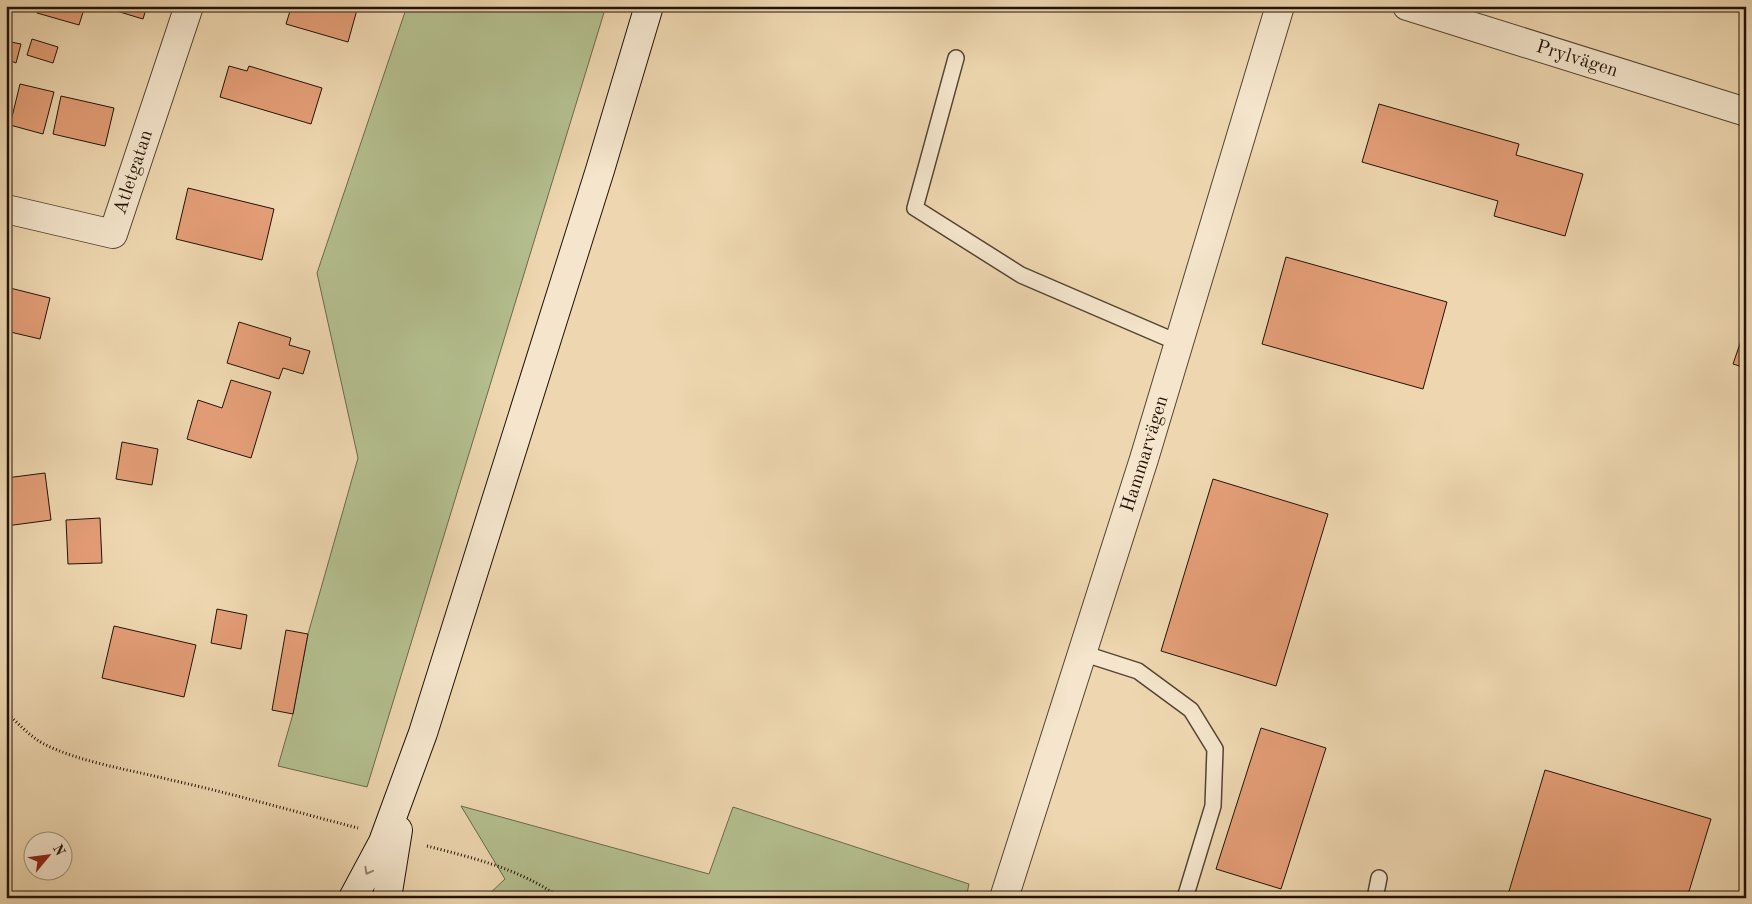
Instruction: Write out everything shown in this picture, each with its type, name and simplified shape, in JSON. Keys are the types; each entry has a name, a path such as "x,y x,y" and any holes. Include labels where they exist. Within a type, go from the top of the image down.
{"street":[{"name":"Atletgatan","path":"6,209 113,234 189,6"},
{"path":"353,898 383,842 423,733 600,170 649,6"},
{"name":"Hammarvägen","path":"1004,898 1144,459 1280,6"},
{"name":"Prylvägen","path":"1407,6 1746,112"},
{"path":"387,898 407,778"}],"lane":[{"path":"956,58 915,208 1021,275 1179,343"},
{"path":"1082,653 1138,671 1192,710 1215,749 1213,806 1185,898"},
{"path":"1375,898 1379,878"}],"path":[{"path":"6,712 34,738 59,751 117,768 173,780 359,828"},
{"path":"427,846 474,858 510,870 536,882 560,898"}],"green space":[{"path":"407,6 606,6 367,787 278,766 293,714 308,634 358,458 317,273"},
{"path":"461,806 709,874 733,807 969,884 966,898 485,898 505,879"}],"building":[{"path":"39,6 85,6 79,25 37,13"},
{"path":"100,6 147,6 143,19"},
{"path":"274,6 358,6 348,42 286,24 290,11"},
{"path":"32,39 58,47 53,63 27,55"},
{"path":"6,41 21,44 16,63 6,59"},
{"path":"229,66 247,71 249,66 322,88 311,124 220,97"},
{"path":"20,84 54,92 43,134 10,125"},
{"path":"61,96 114,108 105,146 53,134"},
{"path":"1379,104 1519,144 1516,155 1583,174 1565,236 1494,216 1498,201 1362,162"},
{"path":"188,188 274,209 262,260 176,239"},
{"path":"1286,257 1447,302 1423,389 1262,344"},
{"path":"6,287 50,298 40,339 6,331"},
{"path":"239,322 291,338 289,345 310,351 303,374 283,368 279,379 227,363"},
{"path":"1746,326 1746,368 1733,364"},
{"path":"231,380 271,392 251,458 187,439 198,400 222,408"},
{"path":"122,442 158,449 152,485 116,479"},
{"path":"45,473 51,520 6,526 6,478"},
{"path":"1213,479 1328,514 1276,686 1161,651"},
{"path":"100,518 102,563 68,564 66,520"},
{"path":"217,609 247,615 241,649 211,643"},
{"path":"114,626 196,645 184,697 102,678"},
{"path":"286,630 308,634 293,714 272,710"},
{"path":"1261,728 1326,748 1281,889 1216,869"},
{"path":"1545,770 1711,819 1687,898 1507,898"}]}
